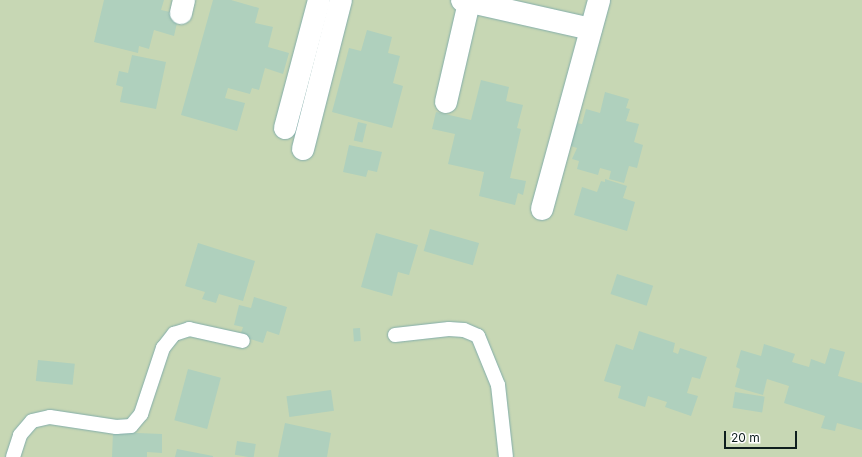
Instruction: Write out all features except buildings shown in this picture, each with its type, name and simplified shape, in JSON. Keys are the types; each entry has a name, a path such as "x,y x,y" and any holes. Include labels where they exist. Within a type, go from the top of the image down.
{"street":[{"path":"285,128 319,0"},
{"path":"304,149 341,0"},
{"path":"542,210 599,0"},
{"path":"446,102 474,2 591,29"}],"lane":[{"path":"13,457 20,435 32,421 50,417 116,428 131,426 141,414 163,348 174,334 189,329 244,341"},
{"path":"395,335 449,329 464,330 478,336 498,385 506,457"}],"green space":[{"path":"0,0 862,0 862,457 0,457"}]}
